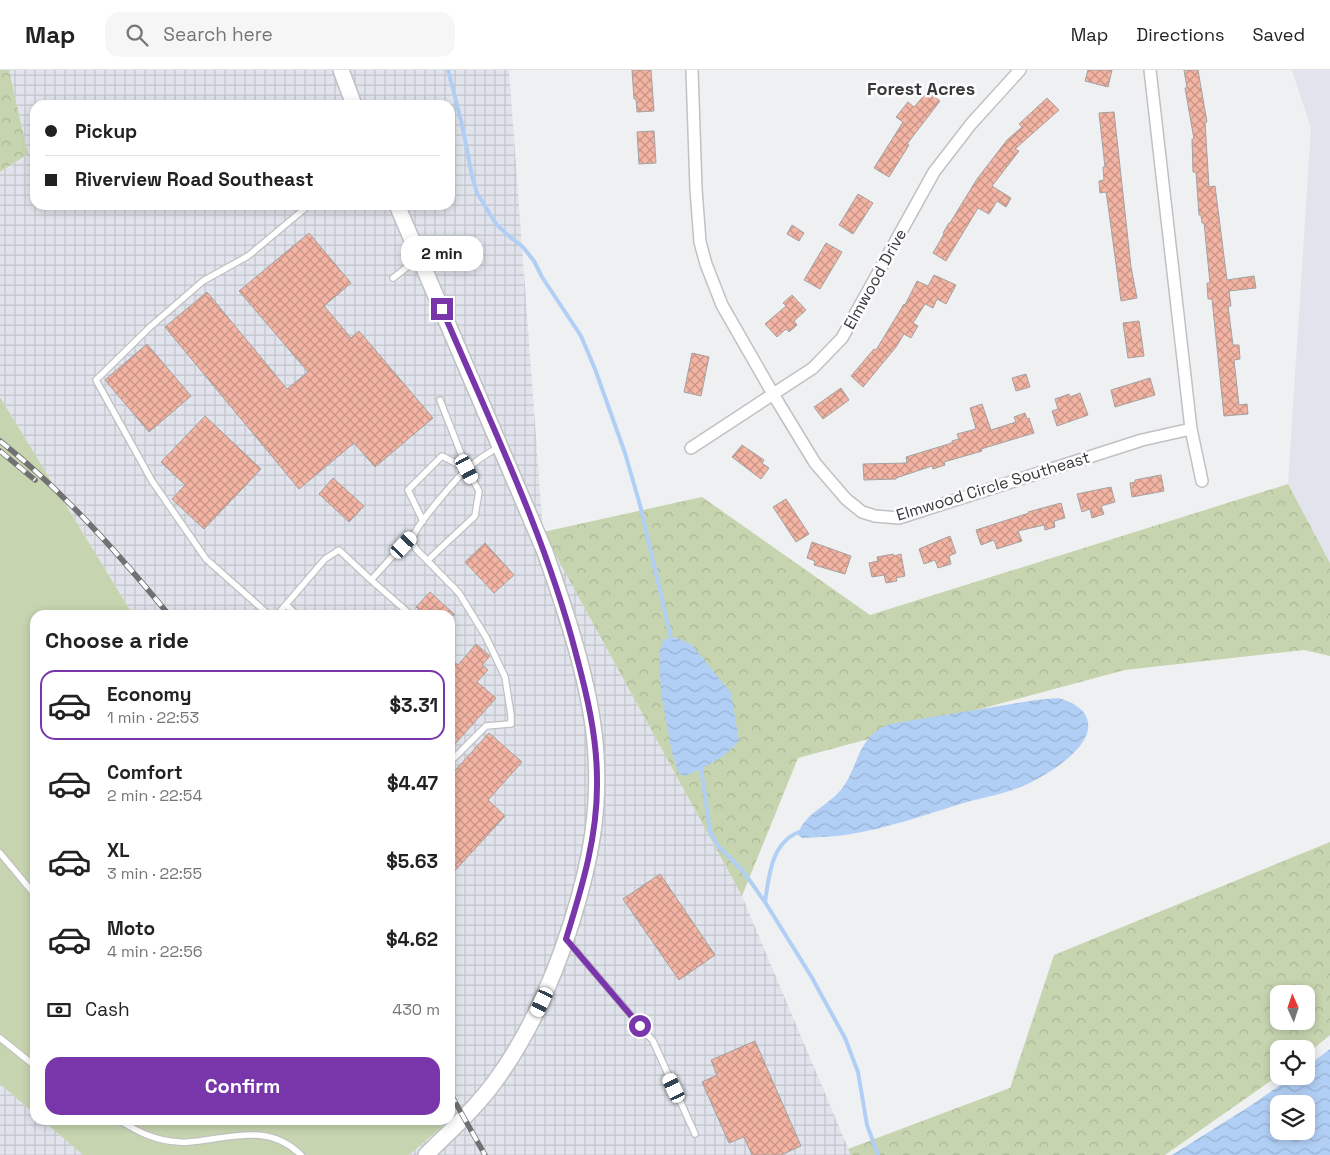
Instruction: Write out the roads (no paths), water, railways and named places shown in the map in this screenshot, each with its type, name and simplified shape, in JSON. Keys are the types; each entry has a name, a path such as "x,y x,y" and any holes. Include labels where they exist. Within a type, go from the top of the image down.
{"street":[{"path":"341,70 352,100"},
{"name":"Elmwood Circle Southeast","path":"692,70 696,188 700,242 706,264 722,305 815,463 846,499 862,512 875,516 899,518 1142,440 1191,429"},
{"name":"Elmwood Drive","path":"691,448 813,368 842,338 934,172 971,124 1020,70"},
{"path":"1150,70 1191,429 1202,481"},
{"path":"398,210 501,446 545,552 560,595 585,688 595,740 597,781 594,834 584,881 546,994 514,1053 494,1082 477,1103 426,1155"}],"lane":[{"path":"263,610 206,559 152,481 96,380 150,327 203,281 248,256 303,210"},
{"path":"393,278 419,257"},
{"path":"428,560 475,516 479,491 467,469 440,400"},
{"path":"371,580 414,533 467,469 501,446"},
{"path":"423,521 408,490 442,456 467,469"},
{"path":"414,533 412,542 416,549 459,593 486,637 505,677 511,724 486,726 455,757"},
{"path":"282,610 325,559 339,550 405,610"},
{"path":"286,605 292,610"},
{"path":"0,853 30,890"},
{"path":"566,939 653,1041 695,1134"},
{"path":"0,1038 30,1062"},
{"path":"127,1125 158,1140 181,1143 257,1134 281,1140 300,1155"}],"water":[{"path":"678,638 692,645 731,693 739,740 729,752 686,776 679,774 672,753 661,693 659,653 664,639"},
{"path":"1058,698 1068,701 1085,714 1088,723 1087,733 1075,752 1065,761 1032,782 1007,792 878,828 833,836 802,838 798,835 809,817 833,798 845,784 864,745 879,729 890,724"},
{"path":"1330,1049 1330,1155 1172,1155 1280,1085 1315,1085 1315,1060"}],"waterway":[{"path":"448,70 477,193 496,224 523,247 534,261 542,277 581,336 595,369 625,453 640,505 671,638"},
{"path":"701,768 710,831 718,846 743,871 765,902 811,976 845,1038 858,1072 867,1125 878,1155"},
{"path":"765,902 770,871 777,852 782,844 799,832"}],"railway":[{"path":"0,441 46,481 89,523 165,610"},
{"path":"0,451 35,480"},
{"path":"455,1102 485,1155"}],"district":[{"name":"Forest Acres","path":"921,88"}]}
